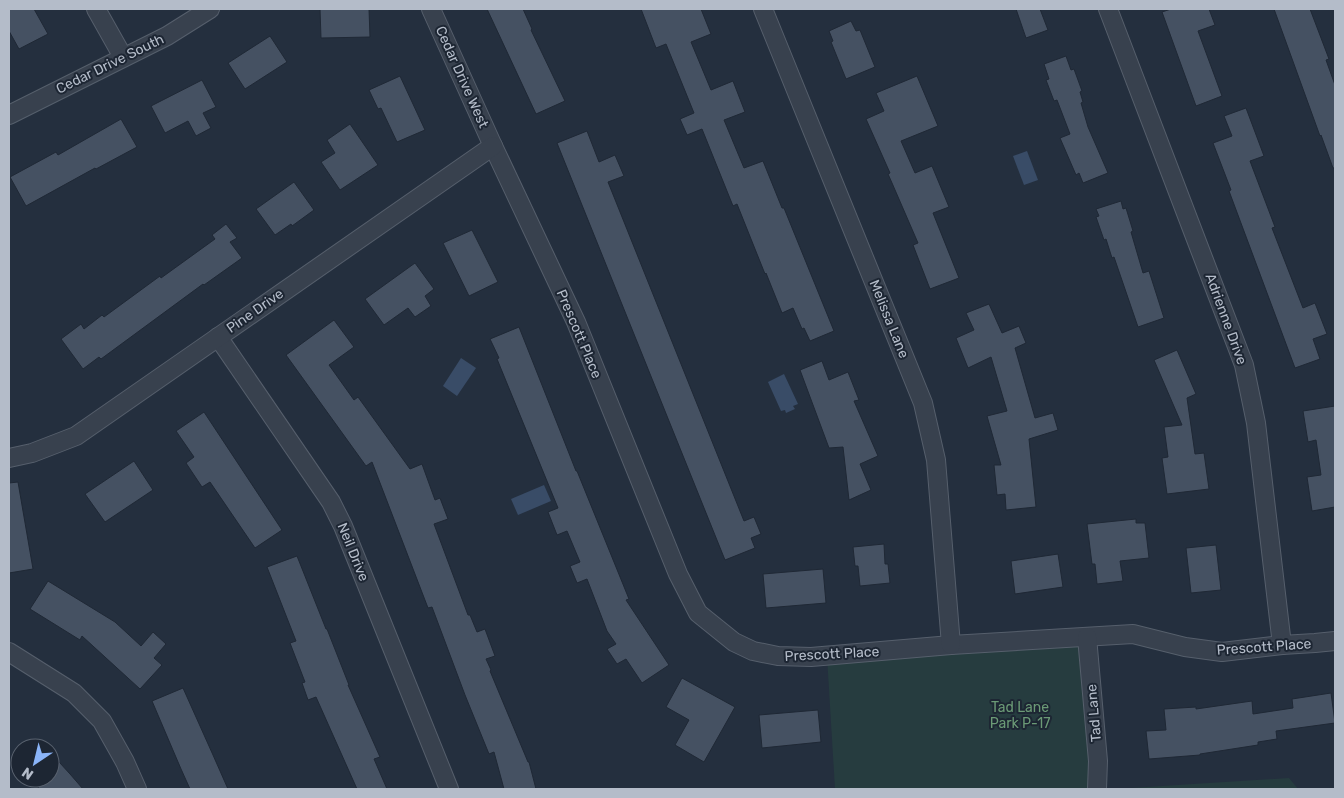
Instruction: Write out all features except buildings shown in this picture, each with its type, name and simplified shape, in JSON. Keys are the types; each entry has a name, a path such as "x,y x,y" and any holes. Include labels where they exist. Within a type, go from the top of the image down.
{"street":[{"path":"96,9 123,57"},
{"name":"Cedar Drive South","path":"9,115 167,36 210,9"},
{"name":"Cedar Drive West","path":"431,9 493,146"},
{"name":"Melissa Lane","path":"763,9 923,403 936,460 951,645"},
{"name":"Adrienne Drive","path":"1108,9 1244,365 1256,423 1282,645"},
{"name":"Pine Drive","path":"9,458 32,453 76,436 493,146"},
{"name":"Prescott Place","path":"493,146 576,322 678,574 698,613 734,642 754,651 778,656 811,657 951,645 1133,634 1185,647 1222,652 1335,641"},
{"name":"Neil Drive","path":"218,338 331,502 343,526 448,789"},
{"name":"Tad Lane","path":"1087,637 1098,761 1097,789"},
{"path":"9,652 74,693 102,721 125,762 137,789"}],"green space":[{"name":"Tad Lane Park P-17","path":"1087,637 1097,789 835,789 827,656"},
{"path":"1289,778 1298,789 1115,789"}],"water":[{"path":"1027,151 1038,180 1024,185 1013,156"},
{"path":"461,358 476,368 457,396 443,386"},
{"path":"784,374 798,404 793,406 795,409 786,413 785,410 781,411 768,382"},
{"path":"544,485 551,501 518,515 511,499"}]}
